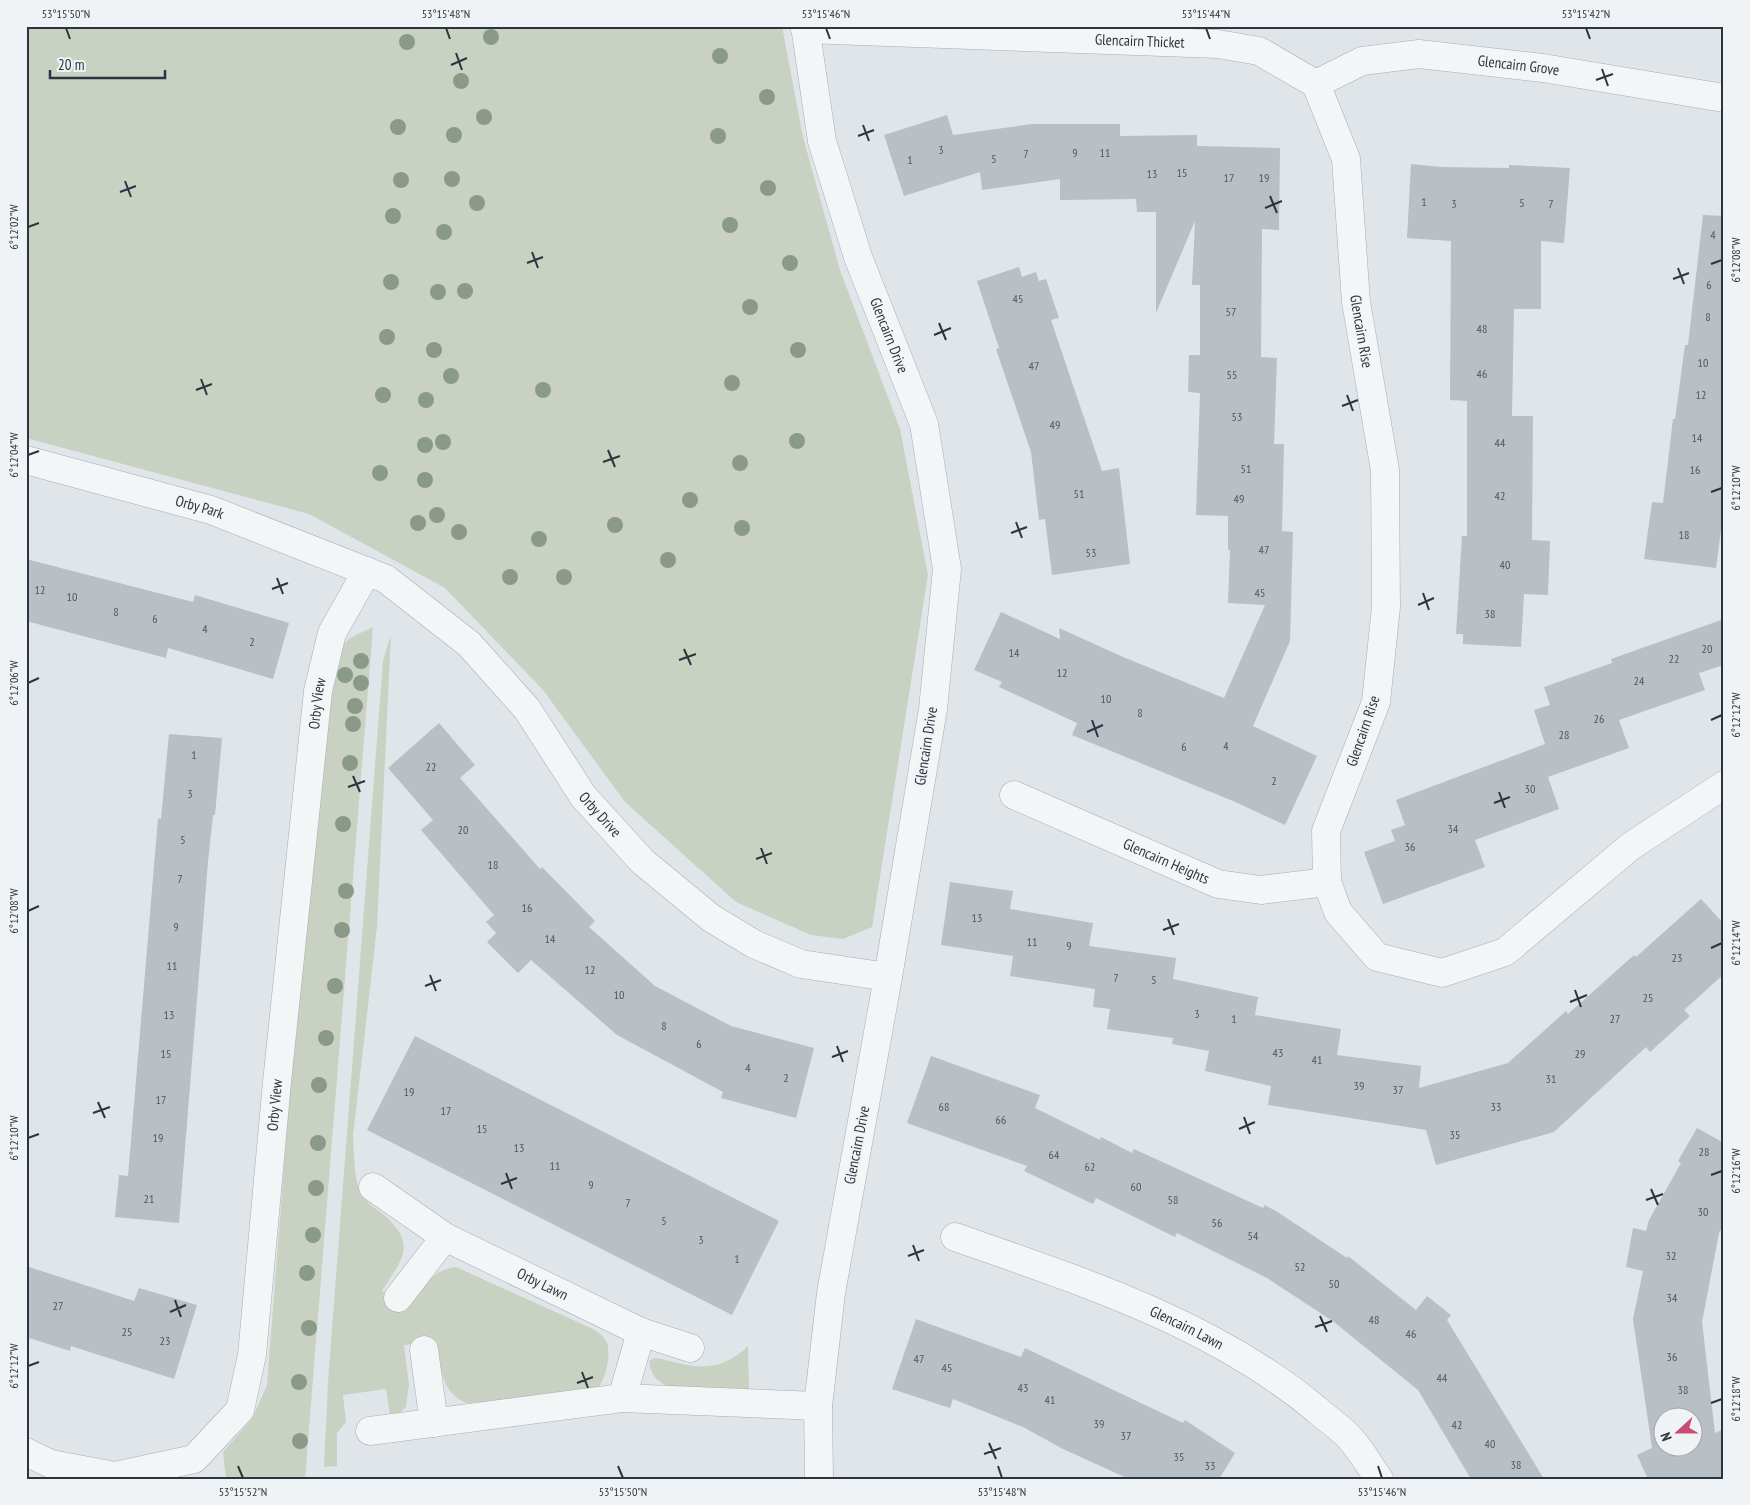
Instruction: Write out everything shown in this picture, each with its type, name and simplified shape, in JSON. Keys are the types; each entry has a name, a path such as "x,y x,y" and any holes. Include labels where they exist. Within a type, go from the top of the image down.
{"street":[{"name":"Glencairn Thicket","path":"805,28 1218,44 1259,51 1316,84"},
{"name":"Glencairn Drive","path":"805,28 822,141 858,257 924,424 947,569 933,709 888,977 831,1293 818,1406 819,1479"},
{"name":"Glencairn Grove","path":"1316,84 1362,61 1419,54 1543,68 1724,98"},
{"name":"Glencairn Rise","path":"1316,84 1346,159 1356,302 1385,470 1386,607 1376,702 1326,831 1327,882 1338,912 1377,957 1442,973 1505,952 1631,846 1724,785"},
{"name":"Orby Park","path":"26,460 211,510 367,571"},
{"name":"Orby Drive","path":"367,571 386,579 469,644 527,709 583,796 642,861 711,918 754,944 801,964 888,977"},
{"name":"Orby View","path":"26,1452 50,1464 115,1476 194,1459 240,1410 252,1355 277,1082 318,690 332,633 367,571"},
{"name":"Glencairn Heights","path":"1014,796 1218,884 1261,890 1327,882"},
{"name":"Orby Lawn","path":"373,1187 445,1237 641,1332 690,1348"},
{"path":"398,1298 445,1237"},
{"name":"Glencairn Lawn","path":"955,1238 1069,1277 1171,1320 1228,1348 1284,1383 1349,1436 1379,1479"},
{"path":"622,1398 641,1332"},
{"path":"424,1350 434,1423"},
{"path":"370,1431 622,1398 818,1406"}],"green space":[{"path":"26,26 782,26 803,137 840,270 900,429 928,575 872,927 843,939 811,935 736,902 625,802 543,690 445,588 309,514 26,438"},
{"path":"373,627 305,1479 226,1479 223,1452 252,1419 267,1385 291,1077 323,724 342,646 350,638"},
{"path":"391,635 377,927 353,1136 355,1168 360,1191 363,1197 394,1226 401,1235 404,1244 396,1270 382,1291 410,1306 429,1280 440,1272 456,1267 593,1329 606,1341 608,1357 602,1381 594,1393 588,1396 466,1403 457,1398 446,1385 441,1369 437,1341 404,1345 409,1384 406,1407 398,1414 390,1416 386,1389 343,1395 346,1422 337,1433 337,1466 324,1467 328,1382 383,660"},
{"path":"748,1346 749,1389 705,1392 674,1389 662,1383 653,1374 649,1361 654,1358 692,1366 709,1366 726,1362"}],"building":[{"path":"947,115 953,135 1032,124 1120,124 1120,136 1197,135 1197,146 1280,148 1279,230 1262,229 1261,357 1277,358 1274,444 1284,444 1282,531 1293,532 1290,641 1253,726 1317,756 1285,825 1233,801 1072,735 1077,723 999,687 1002,682 974,670 1001,612 1060,639 1059,628 1123,657 1224,698 1265,605 1228,603 1230,550 1228,550 1228,516 1196,515 1200,393 1188,392 1189,355 1200,355 1200,285 1192,285 1195,221 1156,313 1156,212 1137,212 1136,199 1060,200 1060,179 982,190 980,172 904,196 884,135"},
{"path":"1411,164 1440,167 1509,168 1509,165 1570,168 1564,243 1541,241 1541,309 1514,309 1512,416 1533,416 1532,540 1550,541 1548,595 1524,594 1521,647 1463,644 1463,634 1456,634 1462,536 1467,536 1467,401 1450,400 1451,241 1407,238"},
{"path":"1703,215 1724,216 1724,508 1716,568 1644,559 1652,502 1663,503 1673,419 1675,419 1685,345 1688,345"},
{"path":"1019,267 1022,277 1036,272 1039,281 1046,279 1059,318 1051,320 1102,471 1119,468 1130,564 1052,575 1045,519 1039,520 1031,452 996,349 999,348 977,281"},
{"path":"26,559 193,602 195,595 289,623 273,679 168,648 166,658 26,621"},
{"path":"1724,619 1724,665 1699,673 1705,690 1619,720 1629,748 1548,777 1559,809 1475,840 1485,867 1383,904 1364,852 1395,841 1391,830 1405,825 1396,800 1545,744 1534,710 1550,705 1544,687 1612,663 1611,659"},
{"path":"439,723 475,765 460,778 540,869 542,867 595,921 589,927 655,986 731,1026 814,1048 796,1118 721,1098 723,1092 617,1035 531,960 518,973 487,942 496,933 486,922 494,915 421,830 433,820 388,768"},
{"path":"169,734 222,738 215,815 213,815 208,862 179,1223 115,1217 119,1175 128,1176 158,818 161,819"},
{"path":"950,882 1013,891 1010,909 1093,923 1089,946 1176,958 1173,979 1258,997 1255,1015 1341,1029 1337,1055 1421,1066 1419,1088 1508,1063 1566,1011 1568,1014 1634,955 1636,957 1701,899 1724,924 1724,974 1684,1010 1690,1016 1650,1052 1646,1047 1554,1132 1436,1165 1426,1130 1268,1105 1271,1086 1205,1071 1209,1051 1172,1044 1173,1038 1107,1029 1110,1009 1093,1007 1095,989 1010,976 1013,956 941,945"},
{"path":"415,1036 779,1221 732,1315 367,1130"},
{"path":"931,1056 1040,1095 1035,1108 1100,1140 1101,1137 1132,1153 1134,1149 1263,1208 1265,1205 1347,1258 1348,1256 1416,1310 1427,1296 1451,1315 1447,1320 1544,1479 1471,1479 1418,1390 1334,1322 1267,1278 1177,1233 1175,1237 1096,1198 1093,1204 1024,1171 1027,1166 907,1123"},
{"path":"1697,1128 1724,1143 1724,1225 1719,1233 1702,1322 1715,1433 1724,1429 1724,1479 1648,1479 1637,1455 1652,1448 1633,1319 1643,1271 1626,1267 1633,1228 1646,1231 1649,1220 1681,1163 1678,1161"},
{"path":"26,1266 134,1301 139,1288 197,1305 174,1379 71,1346 70,1351 26,1337"},
{"path":"916,1319 1021,1357 1025,1348 1183,1423 1185,1420 1235,1453 1219,1479 1129,1479 1063,1449 1023,1427 953,1399 950,1408 892,1389"}]}
